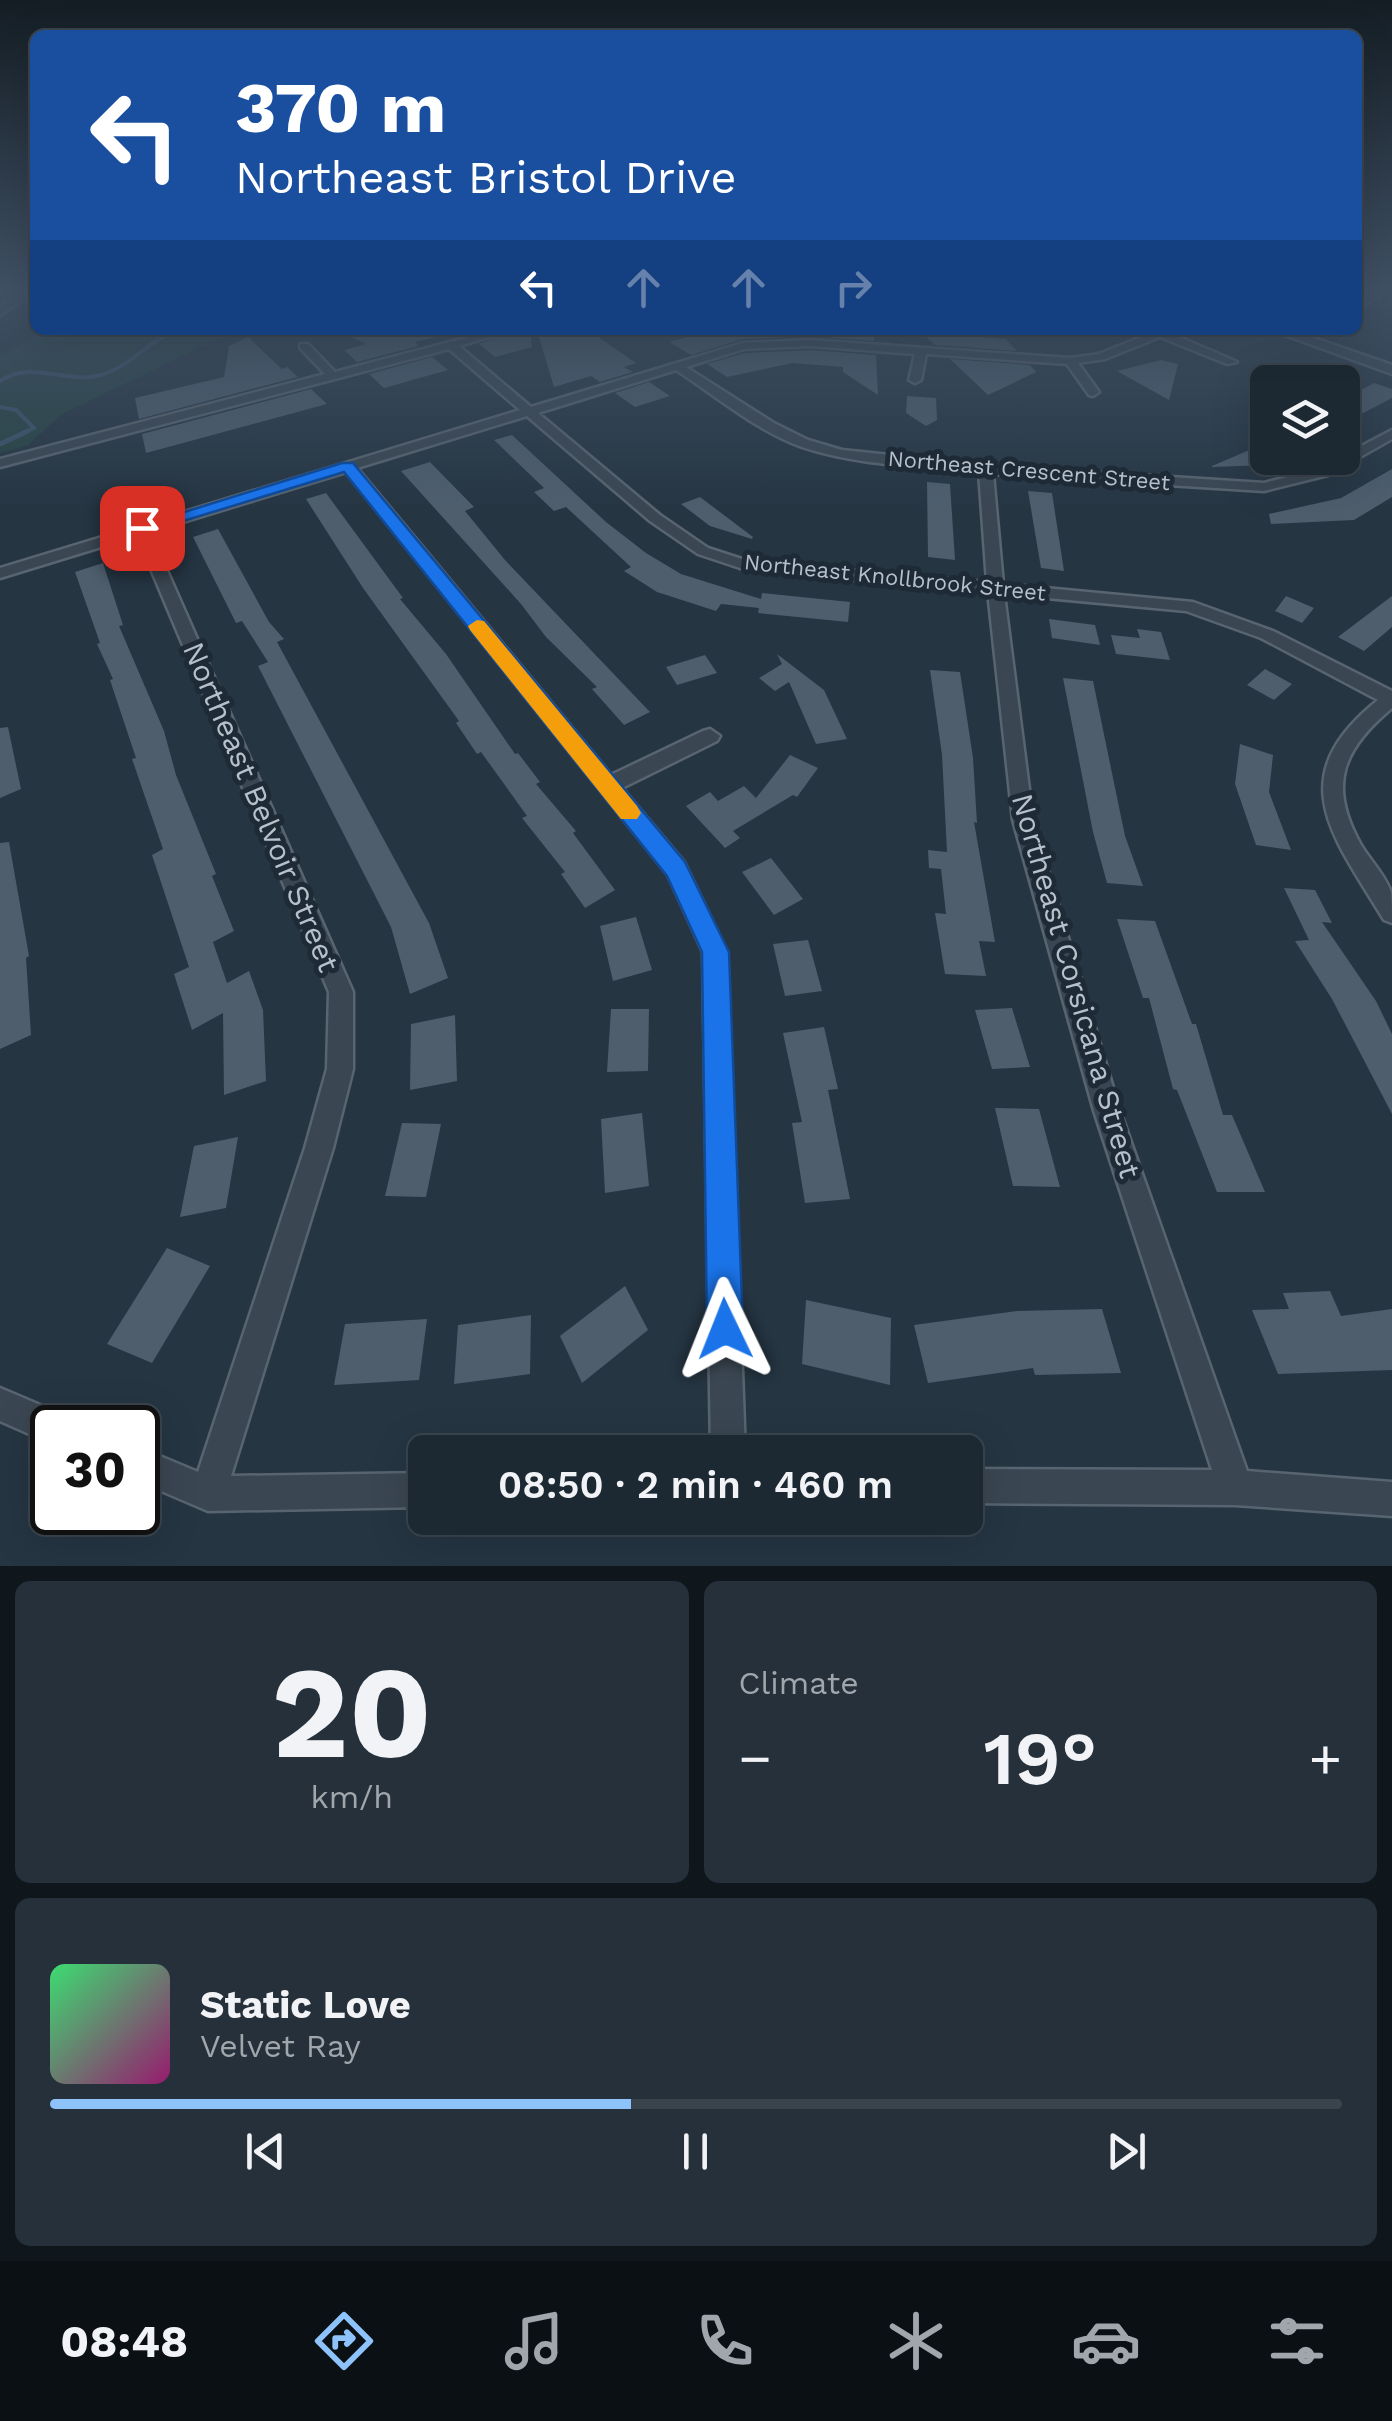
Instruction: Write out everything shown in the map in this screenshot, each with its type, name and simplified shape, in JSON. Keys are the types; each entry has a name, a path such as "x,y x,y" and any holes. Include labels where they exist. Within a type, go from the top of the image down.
{"street":[{"path":"321,364 333,376"},
{"path":"0,463 378,364"},
{"name":"Northeast Knollbrook Street","path":"474,364 655,518 703,551 746,565 1188,606 1284,640 1392,699"},
{"path":"0,572 684,364"},
{"path":"915,380 918,364"},
{"path":"1072,364 1093,392"},
{"name":"Northeast Crescent Street","path":"677,366 803,443 842,454 986,469 1264,487 1323,472 1392,434"},
{"path":"348,466 676,869 715,952 728,1435"},
{"name":"Northeast Corsicana Street","path":"986,469 1023,820 1107,1111 1235,1488"},
{"name":"Northeast Belvoir Street","path":"142,528 341,992 340,1068 208,1494"},
{"path":"1392,699 1350,736 1338,760 1328,798 1346,838 1392,913"},
{"path":"608,786 710,736"},
{"path":"0,1404 30,1417"},
{"path":"160,1473 208,1494 408,1490"},
{"path":"983,1486 1235,1488 1392,1499"}],"green space":[{"path":"0,364 165,364 62,414 27,446 0,453"}],"building":[{"path":"226,364 277,364 298,377 139,419 135,398 224,377"},
{"path":"406,364 441,364 448,370 384,388 369,374"},
{"path":"547,364 633,364 624,367 633,372 600,382 591,376 554,387"},
{"path":"707,364 787,364 727,377"},
{"path":"806,364 876,364 878,395 843,372 843,367"},
{"path":"955,364 1030,365 1036,372 988,395"},
{"path":"1145,364 1178,364 1169,400 1117,371"},
{"path":"649,382 670,396 635,407 615,393"},
{"path":"1374,383 1392,389 1392,398 1360,415 1360,390"},
{"path":"311,389 327,404 146,453 142,434"},
{"path":"907,396 936,398 937,420 926,426 906,413"},
{"path":"512,435 606,522 681,574 761,599 762,593 850,602 848,622 758,613 759,608 721,604 716,611 657,592 624,571 631,567 566,507 554,511 534,492 544,488 494,440"},
{"path":"1250,450 1250,466 1212,466"},
{"path":"430,462 474,507 465,511 505,560 650,712 624,725 592,689 597,687 546,637 401,471"},
{"path":"1392,469 1392,497 1354,520 1271,524 1269,514 1341,498"},
{"path":"927,482 950,484 955,560 928,557"},
{"path":"1028,491 1052,493 1064,571 1041,568"},
{"path":"326,493 403,598 400,599 446,654 515,754 540,782 536,784 576,831 573,833 615,890 585,908 561,874 565,872 522,818 527,816 481,752 477,754 456,723 459,721 363,588 306,499"},
{"path":"700,497 752,539 710,526 681,504"},
{"path":"218,529 269,622 284,639 277,642 429,923 448,978 410,994 391,927 258,666 268,662 242,621 236,623 193,537"},
{"path":"103,563 123,625 119,626 164,731 176,775 234,931 213,942 227,983 249,971 263,1010 266,1081 224,1095 223,1013 192,1030 174,974 189,967 152,855 163,849 132,759 136,758 110,680 113,679 97,644 100,643 75,572"},
{"path":"1286,596 1314,608 1302,623 1275,611"},
{"path":"1392,596 1392,627 1364,651 1338,637"},
{"path":"1049,619 1095,625 1100,645 1052,638"},
{"path":"1137,629 1161,632 1170,660 1116,654 1111,635 1140,638"},
{"path":"777,654 824,690 847,739 816,744 789,682 775,691 759,678 782,664"},
{"path":"705,655 717,673 677,685 666,667"},
{"path":"1265,669 1292,684 1274,700 1247,685"},
{"path":"930,670 960,672 973,758 977,823 974,822 995,942 979,941 986,976 945,974 935,913 946,914 941,869 929,868 928,850 947,852 942,755"},
{"path":"1063,678 1093,681 1125,836 1143,886 1107,883"},
{"path":"8,727 21,789 0,798 0,728"},
{"path":"1240,744 1273,755 1269,792 1291,850 1256,845 1235,784"},
{"path":"790,755 818,768 797,797 793,795 733,831 740,838 725,848 686,806 710,792 718,801 744,786 756,798"},
{"path":"9,842 29,956 26,958 31,1035 0,1049 0,843"},
{"path":"771,858 803,899 774,915 742,872"},
{"path":"1284,888 1315,890 1332,923 1322,922 1376,1001 1392,1034 1392,1114 1332,999 1295,941 1309,940"},
{"path":"636,917 652,970 613,981 600,926"},
{"path":"1117,919 1155,921 1192,1024 1196,1024 1223,1115 1232,1115 1265,1192 1217,1192 1177,1090 1173,1089 1149,998 1143,998"},
{"path":"808,940 822,991 785,996 773,944"},
{"path":"1012,1008 1030,1067 992,1069 975,1010"},
{"path":"611,1009 649,1009 648,1071 607,1072"},
{"path":"455,1015 457,1081 410,1090 411,1024"},
{"path":"824,1027 838,1089 828,1090 850,1199 805,1203 792,1123 802,1122 783,1033"},
{"path":"995,1108 1039,1109 1060,1187 1013,1186"},
{"path":"642,1113 649,1186 605,1193 601,1119"},
{"path":"402,1123 441,1124 426,1197 385,1196"},
{"path":"238,1137 226,1208 180,1217 194,1146"},
{"path":"167,1248 210,1266 152,1363 107,1344"},
{"path":"625,1286 648,1330 582,1383 560,1336"},
{"path":"1330,1291 1341,1316 1392,1309 1392,1370 1278,1374 1252,1310 1289,1309 1283,1293"},
{"path":"806,1300 891,1318 890,1385 802,1364"},
{"path":"1102,1309 1121,1373 1035,1375 1033,1368 928,1383 914,1325 1017,1311"},
{"path":"531,1315 530,1374 454,1384 458,1325"},
{"path":"427,1319 419,1380 334,1385 345,1324"}],"waterway":[{"path":"0,381 25,372 88,377 124,364"},
{"path":"0,407 16,410 34,428 23,433"},
{"path":"0,444 28,431"}],"slow traffic":[{"path":"477,626 629,813"}],"route":[{"path":"142,528 348,466 676,869 715,952 725,1329"}]}
